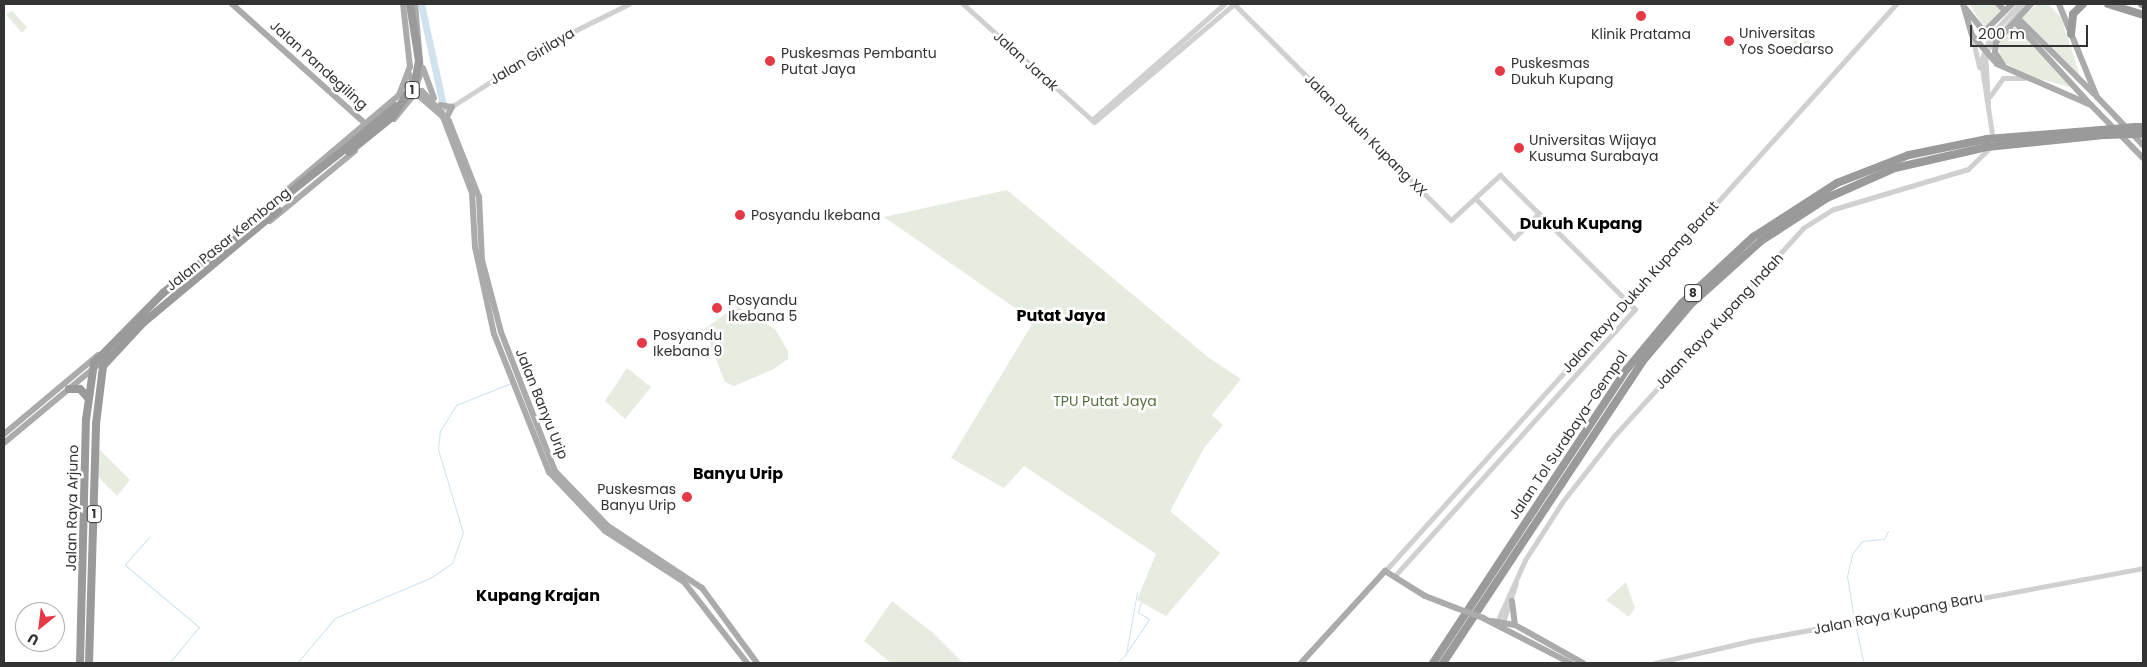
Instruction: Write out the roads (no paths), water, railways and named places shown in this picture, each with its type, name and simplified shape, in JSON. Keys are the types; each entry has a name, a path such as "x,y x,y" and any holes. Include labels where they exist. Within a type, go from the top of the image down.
{"highway":[{"name":"1","path":"248,231 403,97 414,66 409,4"},
{"path":"2071,34 2073,14 2083,4"},
{"path":"2108,4 2143,15"},
{"name":"Jalan Tol Surabaya–Gempol","path":"1433,663 1627,369 1682,303 1753,237 1837,183 1908,156 1987,138 2141,130"},
{"name":"Jalan Tol Surabaya–Gempol","path":"1444,663 1642,362 1691,304 1761,241 1834,194 1902,166 1987,146 2103,132"},
{"name":"Jalan Pasar Kembang","path":"112,353 248,231"},
{"name":"Jalan Pasar Kembang","path":"98,355 163,294 248,231"},
{"name":"Jalan Raya Arjuno","path":"90,663 100,375 112,353"},
{"name":"Jalan Raya Arjuno","path":"80,663 88,398 91,369 98,355"},
{"path":"69,389 80,389 88,398"},
{"path":"85,516 94,524 85,528"}],"main road":[{"name":"Jalan Pandegiling","path":"232,4 366,125"},
{"path":"403,4 409,74"},
{"path":"415,4 420,32 422,63 437,106"},
{"path":"1964,5 1984,32 2012,4"},
{"path":"2007,70 1996,55 1996,42 2031,4"},
{"path":"2058,4 2064,13 2097,97"},
{"path":"1964,5 1972,35 1984,52 2007,70 2029,80 2057,87 2091,105"},
{"path":"2143,145 2097,97 2017,21 2091,105 2143,158"},
{"path":"407,34 416,38 420,32"},
{"path":"1978,45 1988,41"},
{"name":"Jalan Pasar Kembang","path":"248,231 382,129 407,104 415,90 422,63"},
{"name":"Jalan Pasar Kembang","path":"248,231 401,94 409,74"},
{"name":"Jalan Banyu Urip","path":"409,74 415,90 437,106 447,117 479,197 482,260 516,382"},
{"path":"401,94 415,90"},
{"path":"401,94 409,97 407,104 452,107 447,117"},
{"name":"Jalan Banyu Urip","path":"437,106 475,201 477,263 494,334 555,471 612,532 684,582 748,663"},
{"path":"366,125 382,129"},
{"path":"352,137 361,146"},
{"name":"Jalan Pasar Kembang","path":"4,443 112,353"},
{"path":"4,434 98,355"},
{"name":"Jalan Banyu Urip","path":"612,532 702,588 757,663"},
{"path":"1301,663 1385,571 1456,608 1482,618 1515,625 1581,663"},
{"path":"1512,601 1515,625"},
{"path":"1499,622 1570,663"}],"street":[{"name":"Jalan Girilaya","path":"452,107 556,40 629,4"},
{"name":"Jalan Jarak","path":"963,4 1092,120 1121,98"},
{"path":"1121,98 1224,4"},
{"path":"1121,98 1234,4"},
{"name":"Jalan Dukuh Kupang XX","path":"1234,4 1452,220 1500,174 1539,213"},
{"name":"Jalan Raya Dukuh Kupang Barat","path":"1385,571 1896,4"},
{"path":"1981,77 1984,52 1988,41 2019,4"},
{"path":"1990,98 1984,52 2025,4"},
{"path":"1972,35 1988,104 1992,134"},
{"path":"1988,104 2004,78 2029,80"},
{"name":"Jalan Raya Kupang Indah","path":"1499,622 1516,580 1552,516 1614,436 1812,220 1968,169 1988,150"},
{"path":"1475,198 1514,238 1539,213 1627,302"},
{"name":"Jalan Raya Dukuh Kupang Barat","path":"1394,577 1501,457 1593,358 1635,309 1627,302"},
{"path":"1585,350 1593,358"},
{"path":"1493,450 1501,457"},
{"path":"1473,473 1481,480"},
{"path":"1436,514 1444,522"},
{"name":"Jalan Raya Kupang Baru","path":"1655,663 1859,621 2143,568"},
{"name":"Jalan Raya Kupang Indah","path":"1499,622 1512,601 1516,580"}],"waterway":[{"path":"421,4 443,105"},
{"path":"297,663 335,618 430,578 452,563 463,533 438,449 440,431 456,405 511,383"},
{"path":"1854,619 1847,576 1852,554 1862,541 1884,539 1888,531"},
{"path":"149,537 125,565 199,627 169,663"},
{"path":"1117,663 1126,654 1137,592"},
{"path":"1127,652 1149,619 1138,612 1141,602"},
{"path":"1855,623 1863,661"}],"place":[{"name":"Klinik Pratama","path":"1641,16"},
{"name":"Universitas Yos Soedarso","path":"1729,41"},
{"name":"Puskesmas Pembantu Putat Jaya","path":"770,61"},
{"name":"Puskesmas Dukuh Kupang","path":"1500,71"},
{"name":"Universitas Wijaya Kusuma Surabaya","path":"1519,148"},
{"name":"Posyandu Ikebana","path":"740,215"},
{"name":"Posyandu Ikebana 5","path":"717,308"},
{"name":"Posyandu Ikebana 9","path":"642,343"},
{"name":"Puskesmas Banyu Urip","path":"687,497"}],"district":[{"name":"Dukuh Kupang","path":"1581,224"},
{"name":"Putat Jaya","path":"1061,316"},
{"name":"Banyu Urip","path":"738,474"},
{"name":"Kupang Krajan","path":"538,596"}],"park label":[{"name":"TPU Putat Jaya","path":"1105,401"}]}
